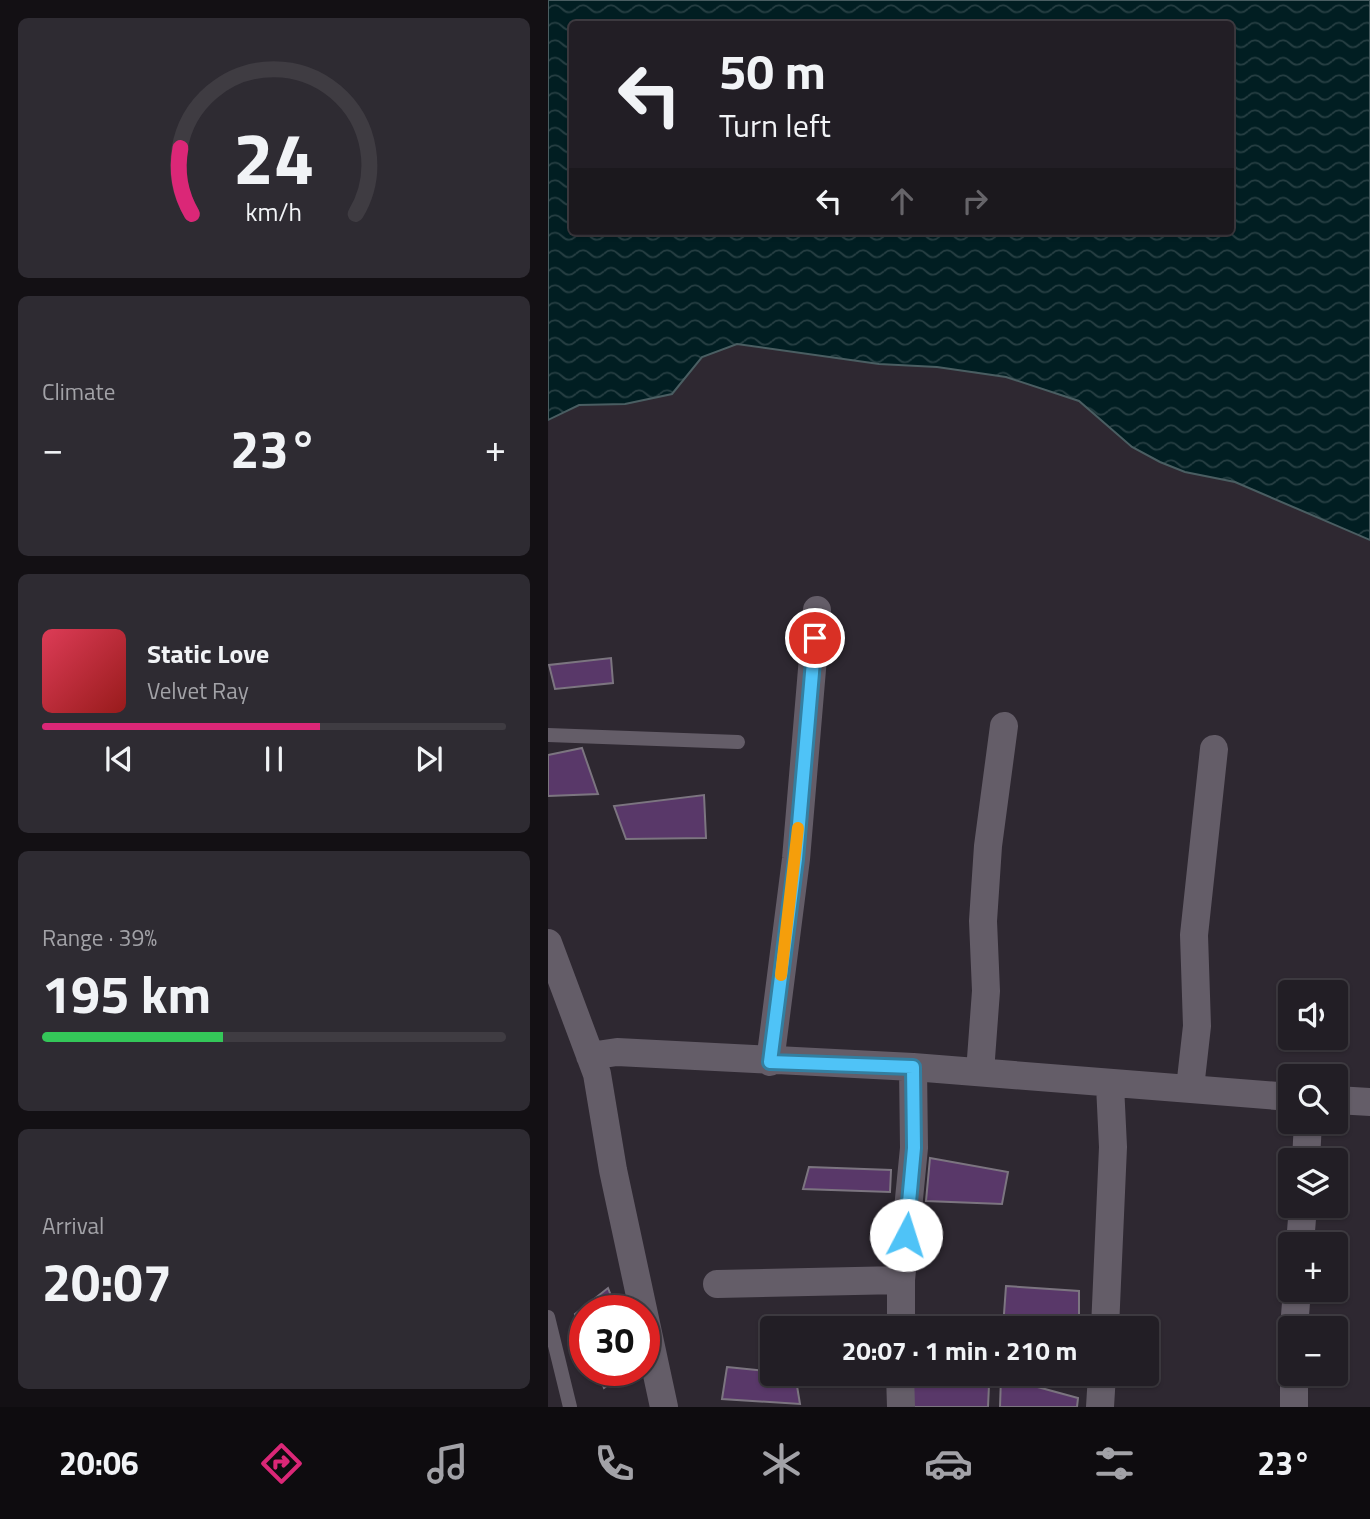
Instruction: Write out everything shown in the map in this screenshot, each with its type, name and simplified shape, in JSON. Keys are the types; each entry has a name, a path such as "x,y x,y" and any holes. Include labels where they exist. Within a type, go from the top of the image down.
{"street":[{"path":"770,1062 796,859 817,610"},
{"path":"980,1072 986,991 983,921 988,846 1004,726"},
{"path":"1190,1088 1197,1026 1194,935 1214,749"},
{"path":"548,943 590,1056 664,1407"},
{"path":"590,1056 617,1052 770,1062 913,1067 1110,1085 1190,1088 1278,1096"},
{"path":"901,1316 901,1280 914,1148 913,1067"},
{"path":"1106,1316 1113,1147 1110,1085"},
{"path":"1348,1101 1370,1102"},
{"path":"717,1284 901,1280"},
{"path":"900,1386 901,1407"},
{"path":"1100,1407 1101,1386"},
{"path":"1294,1386 1294,1407"}],"lane":[{"path":"548,735 738,742"},
{"path":"548,1317 570,1407"}],"water":[{"path":"548,0 1370,0 1370,540 1235,482 1185,472 1160,462 1132,447 1079,401 1006,377 937,367 879,364 737,344 702,357 672,394 625,404 579,405 548,420"}],"building":[{"path":"611,658 613,683 555,689 549,665"},
{"path":"582,748 598,794 548,796 548,755"},
{"path":"704,795 706,838 626,839 614,806"},
{"path":"930,1158 1008,1172 1002,1204 926,1201"},
{"path":"809,1167 891,1170 890,1192 803,1189"},
{"path":"1006,1286 1079,1291 1079,1316 1004,1316"},
{"path":"608,1288 611,1295 599,1295"},
{"path":"727,1367 760,1370 760,1386 797,1386 800,1404 722,1399"},
{"path":"912,1386 989,1386 988,1407 911,1407"},
{"path":"1001,1386 1034,1386 1078,1398 1077,1407 1000,1407"}],"slow traffic":[{"path":"781,975 798,828"}],"route":[{"path":"815,638 796,859 770,1062 913,1067 914,1148 906,1235"}]}
